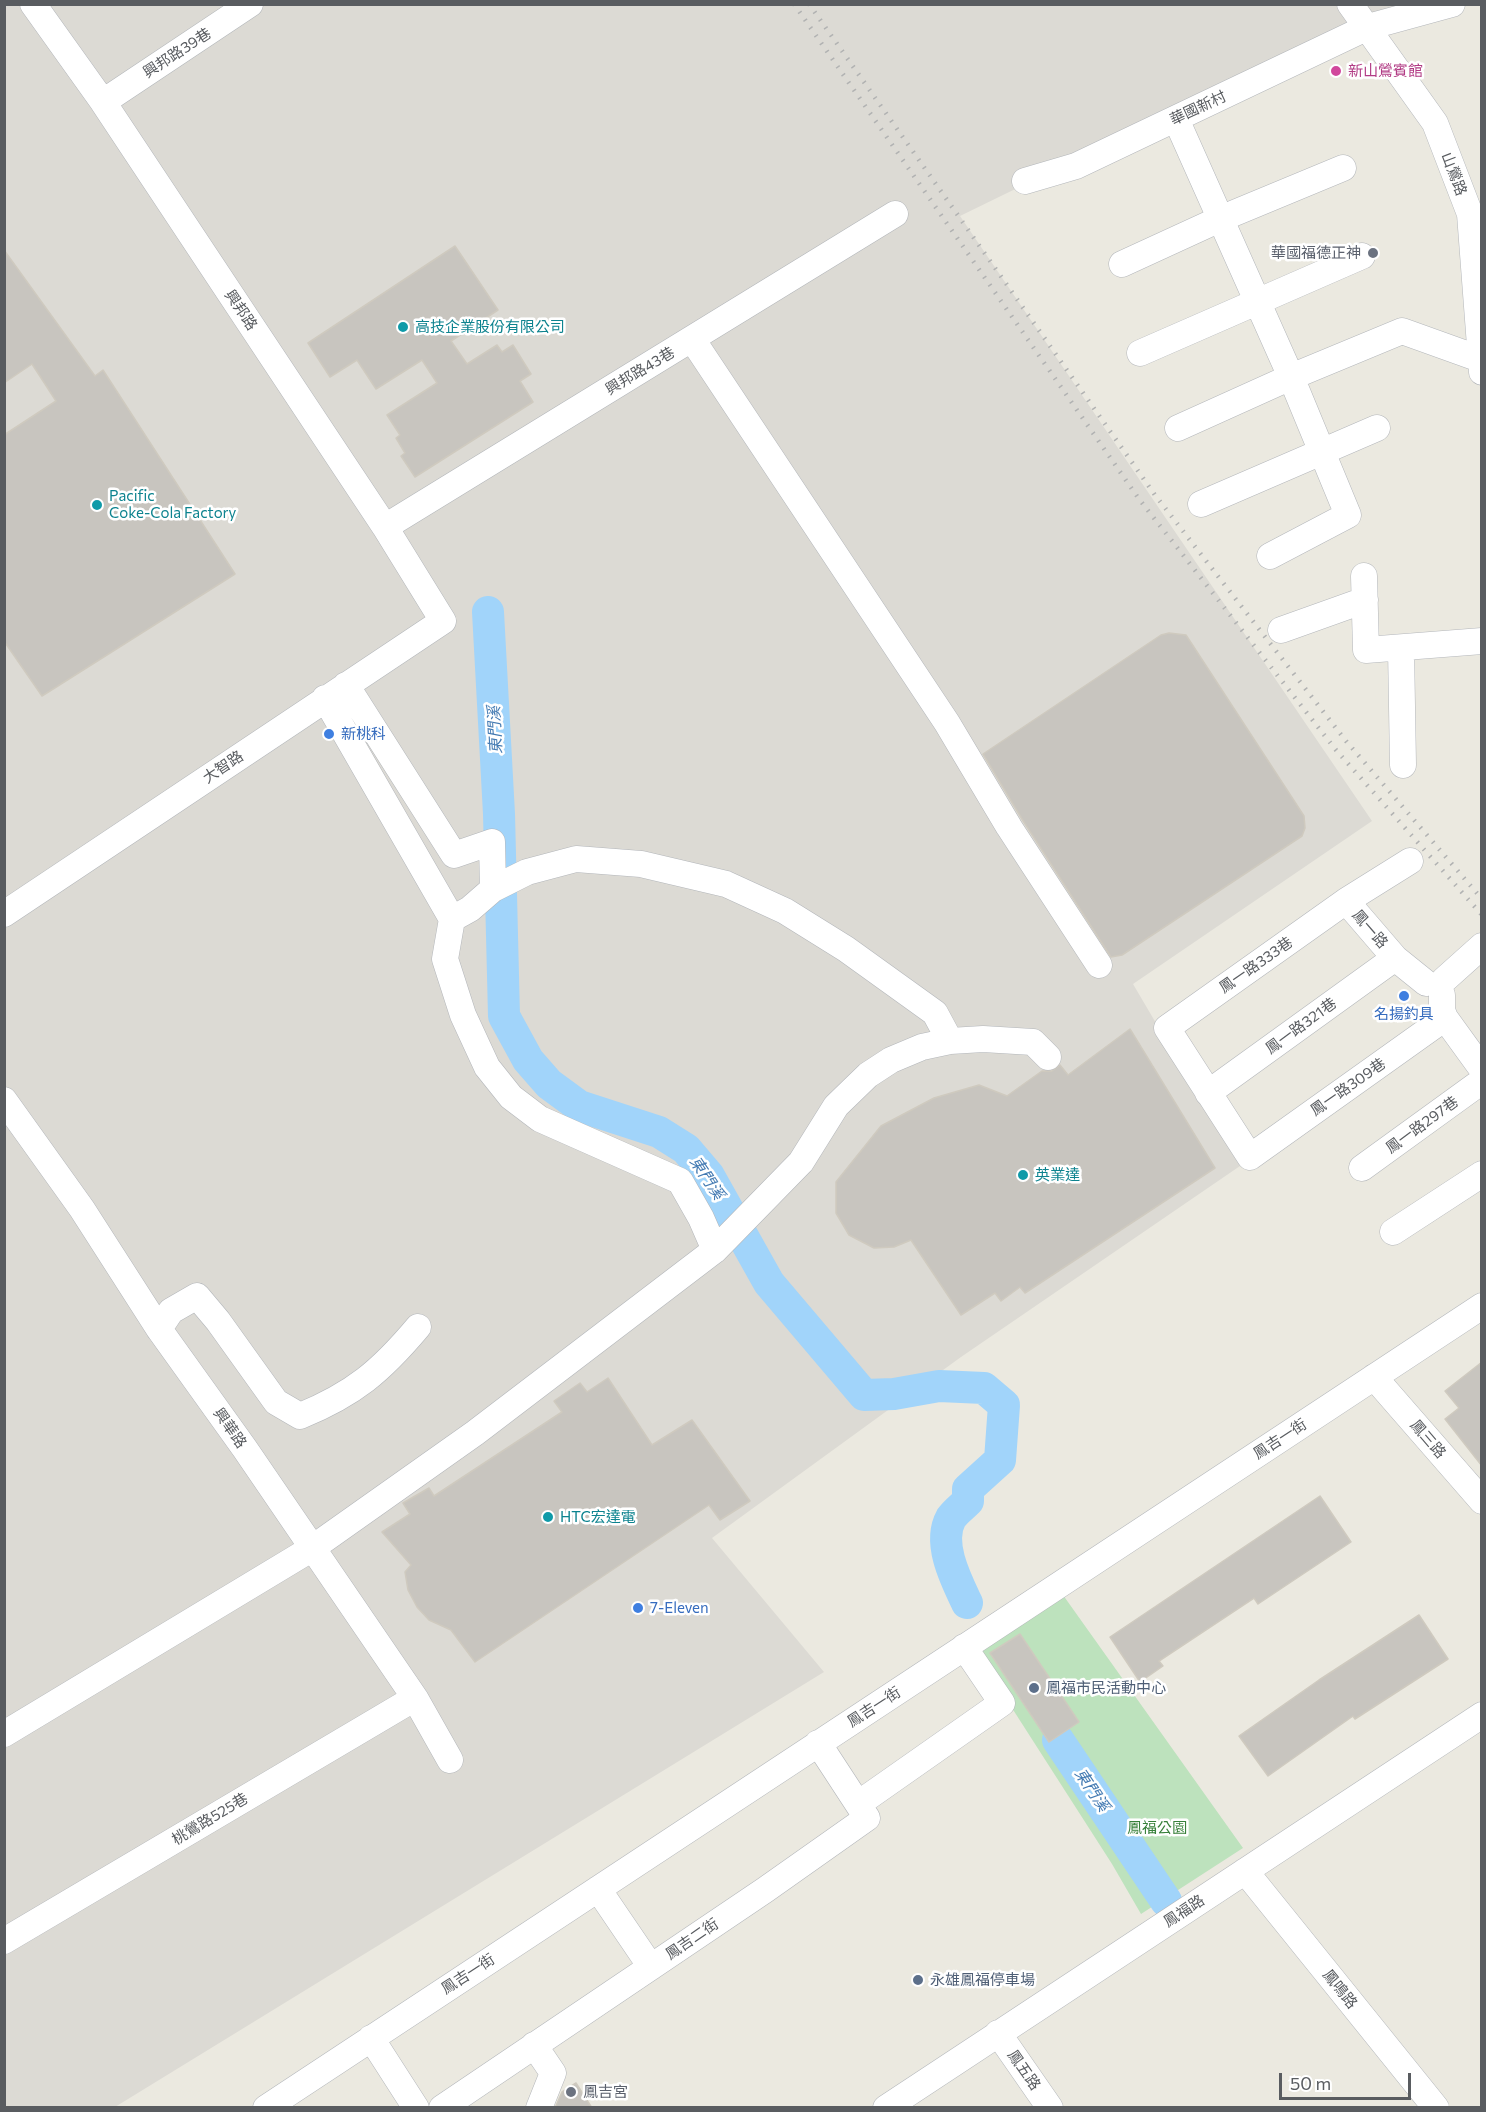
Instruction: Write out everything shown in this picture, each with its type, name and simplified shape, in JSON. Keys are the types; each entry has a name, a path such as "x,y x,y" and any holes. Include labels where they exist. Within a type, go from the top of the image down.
{"street":[{"name":"興邦路","path":"33,4 103,102 385,526 443,621"},
{"name":"興邦路39巷","path":"103,102 250,4"},
{"name":"山鶯路","path":"1350,4 1435,123 1476,213 1481,365"},
{"name":"華國新村","path":"1025,181 1076,166 1368,27 1452,4"},
{"path":"1176,119 1291,377 1348,515 1270,556"},
{"path":"1122,264 1220,219 1343,168"},
{"name":"興邦路43巷","path":"385,526 895,214"},
{"path":"1140,353 1362,256"},
{"path":"1178,428 1291,377 1402,331 1481,365"},
{"path":"692,339 947,723 1009,827 1099,965"},
{"path":"1201,504 1377,428"},
{"path":"1281,630 1364,588 1366,650 1482,640"},
{"name":"大智路","path":"4,914 443,621"},
{"path":"1401,648 1403,765"},
{"path":"336,692 454,855 492,842 494,888"},
{"path":"336,692 452,919 445,959 463,1015 487,1066 511,1097 540,1119 680,1181 715,1249"},
{"path":"452,919 470,909 494,888 526,872 576,859 641,864 726,884 785,911 854,954 935,1012 950,1041"},
{"name":"鳳一路","path":"1410,861 1346,901 1395,958 1439,994 1482,1069"},
{"name":"鳳一路333巷","path":"1208,1093 1167,1028 1346,901"},
{"path":"1439,994 1482,946"},
{"name":"鳳一路321巷","path":"1208,1093 1395,958"},
{"name":"鳳一路309巷","path":"1208,1093 1250,1157 1439,994"},
{"path":"4,1734 311,1549 476,1433 715,1249 801,1162 836,1106 868,1075 891,1060 922,1047 950,1041 983,1039 1033,1042 1048,1057"},
{"name":"鳳一路297巷","path":"1362,1168 1482,1081"},
{"name":"興華路","path":"4,1100 82,1209 159,1329 245,1449 414,1698 450,1760"},
{"path":"1393,1232 1482,1174"},
{"path":"159,1329 171,1311 197,1296 218,1320 276,1402 300,1416 329,1404 369,1380 418,1327"},
{"name":"鳳吉一街","path":"267,2108 1482,1306"},
{"name":"鳳三路","path":"1374,1377 1482,1501"},
{"path":"818,1743 858,1804 1002,1703 967,1645"},
{"name":"桃鶯路525巷","path":"4,1941 414,1698"},
{"name":"鳳福路","path":"886,2108 1482,1715"},
{"name":"鳳吉二街","path":"442,2108 765,1890 867,1818 858,1804"},
{"name":"鳳鳴路","path":"1245,1871 1436,2108"},
{"path":"598,1889 651,1967"},
{"name":"鳳五路","path":"998,2033 1050,2108"},
{"path":"371,2038 416,2108"},
{"path":"534,2045 553,2073 539,2108"}],"shaded area":[{"path":"5,5 1431,5 1343,29 960,216 1372,821 1133,984 1240,1166 961,1357 712,1538 824,1672 115,2107 5,2107"}],"green space":[{"name":"鳳福公園","path":"1063,1595 1243,1848 1141,1914 1112,1864 976,1652"}],"building":[{"path":"455,246 498,310 451,341 467,364 497,345 502,352 513,345 531,374 520,381 533,402 415,477 401,456 405,453 396,438 400,435 387,415 437,383 422,360 376,389 357,360 330,377 308,343"},
{"name":"Pacific Coke-Cola Factory","path":"4,250 95,376 103,370 235,574 42,696 4,641 4,435 56,401 32,364 4,383"},
{"path":"1169,633 1186,635 1304,816 1305,828 1302,836 1122,955 1111,957 983,754 1161,635"},
{"name":"英業達","path":"1130,1029 1215,1168 1025,1293 1020,1287 1001,1301 995,1293 961,1315 911,1240 894,1247 874,1248 849,1235 836,1213 836,1182 881,1126 934,1098 979,1085 1007,1096 1042,1071 1052,1071 1060,1065 1068,1075"},
{"path":"1482,1362 1482,1466 1445,1419 1459,1408 1445,1391"},
{"name":"HTC宏達電","path":"608,1378 652,1445 692,1420 750,1501 720,1520 709,1505 475,1662 451,1630 429,1620 417,1607 408,1590 405,1572 411,1565 382,1532 410,1514 403,1503 429,1488 434,1496 562,1412 554,1401 580,1383 587,1392"},
{"path":"1320,1496 1351,1542 1258,1604 1254,1598 1159,1661 1163,1666 1140,1682 1110,1637"},
{"path":"1419,1615 1448,1659 1355,1719 1353,1716 1268,1776 1239,1736 1319,1680"},
{"name":"鳳福市民活動中心","path":"1020,1634 1079,1722 1049,1742 990,1653"},
{"name":"鳳吉宮","path":"576,2083 592,2108 555,2108 562,2092"}],"waterway":[{"name":"東門溪","path":"488,612 499,814 504,1016 528,1060 549,1084 579,1106 659,1132 686,1149 709,1176 769,1283 864,1395 894,1394 939,1386 984,1388 1004,1405 1000,1460 968,1489 968,1501 951,1518 947,1528 947,1550 967,1603"},
{"name":"東門溪","path":"1058,1740 1166,1901"}],"railway":[{"path":"794,4 1139,499 1336,750 1482,915"},
{"path":"809,4 1155,495 1346,741 1482,899"}],"place":[{"name":"新山鶯賓館","path":"1336,71"},
{"name":"華國福德正神","path":"1373,253"},
{"name":"高技企業股份有限公司","path":"403,327"},
{"name":"Pacific Coke-Cola Factory","path":"97,505"},
{"name":"新桃科","path":"329,734"},
{"name":"名揚釣具","path":"1404,996"},
{"name":"英業達","path":"1023,1175"},
{"name":"HTC宏達電","path":"548,1517"},
{"name":"7-Eleven","path":"638,1608"},
{"name":"鳳福市民活動中心","path":"1034,1688"},
{"name":"永雄鳳福停車場","path":"918,1980"},
{"name":"鳳吉宮","path":"571,2092"}]}
